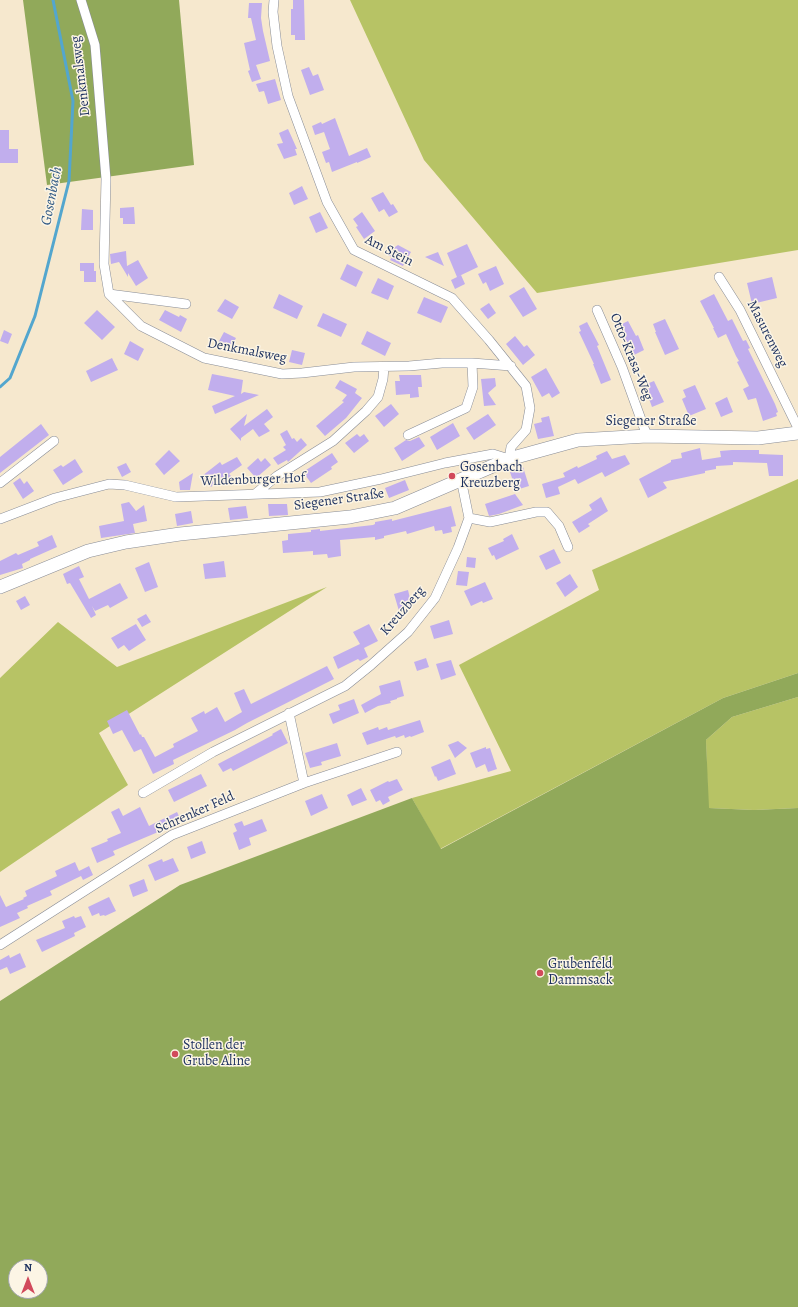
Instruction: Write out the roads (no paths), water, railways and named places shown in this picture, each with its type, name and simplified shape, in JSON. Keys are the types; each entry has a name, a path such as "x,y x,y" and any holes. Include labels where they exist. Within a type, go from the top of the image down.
{"main road":[{"name":"Siegener Straße","path":"0,587 88,552 126,542 180,534 350,517 395,508 509,459 578,440 647,436 758,438 798,433"}],"street":[{"name":"Denkmalsweg","path":"81,0 95,45 106,179 104,264 109,294 141,326 204,358 282,374 442,363 472,363 511,366"},
{"name":"Am Stein","path":"274,0 277,46 288,96 327,202 354,250 452,298 511,366 526,386 530,408 526,430 511,447 509,459"},
{"name":"Masurenweg","path":"719,277 740,310 798,428"},
{"path":"109,294 186,304"},
{"name":"Otto-Krasa-Weg","path":"597,310 622,367 647,436"},
{"path":"408,435 466,408 473,387 472,363"},
{"path":"254,494 277,476 333,441 366,411 378,397 383,379 384,367"},
{"path":"0,483 54,441"},
{"name":"Wildenburger Hof","path":"0,519 55,498 109,484 125,485 176,497 320,492 381,479 445,462 493,454 509,459"},
{"path":"461,479 469,518 490,522 536,512 547,512 559,526 568,547"},
{"name":"Kreuzberg","path":"143,793 213,752 345,686 371,665 408,632 435,598 458,548 469,518"},
{"path":"289,713 304,783"},
{"name":"Schrenker Feld","path":"0,945 172,835 304,783 397,752"}],"waterway":[{"name":"Gosenbach","path":"0,387 10,378 35,316 69,181 73,101 53,0"}],"place":[{"name":"Gosenbach Kreuzberg","path":"452,476"},
{"name":"Grubenfeld Dammsack","path":"540,973"},
{"name":"Stollen der Grube Aline","path":"175,1054"}]}
